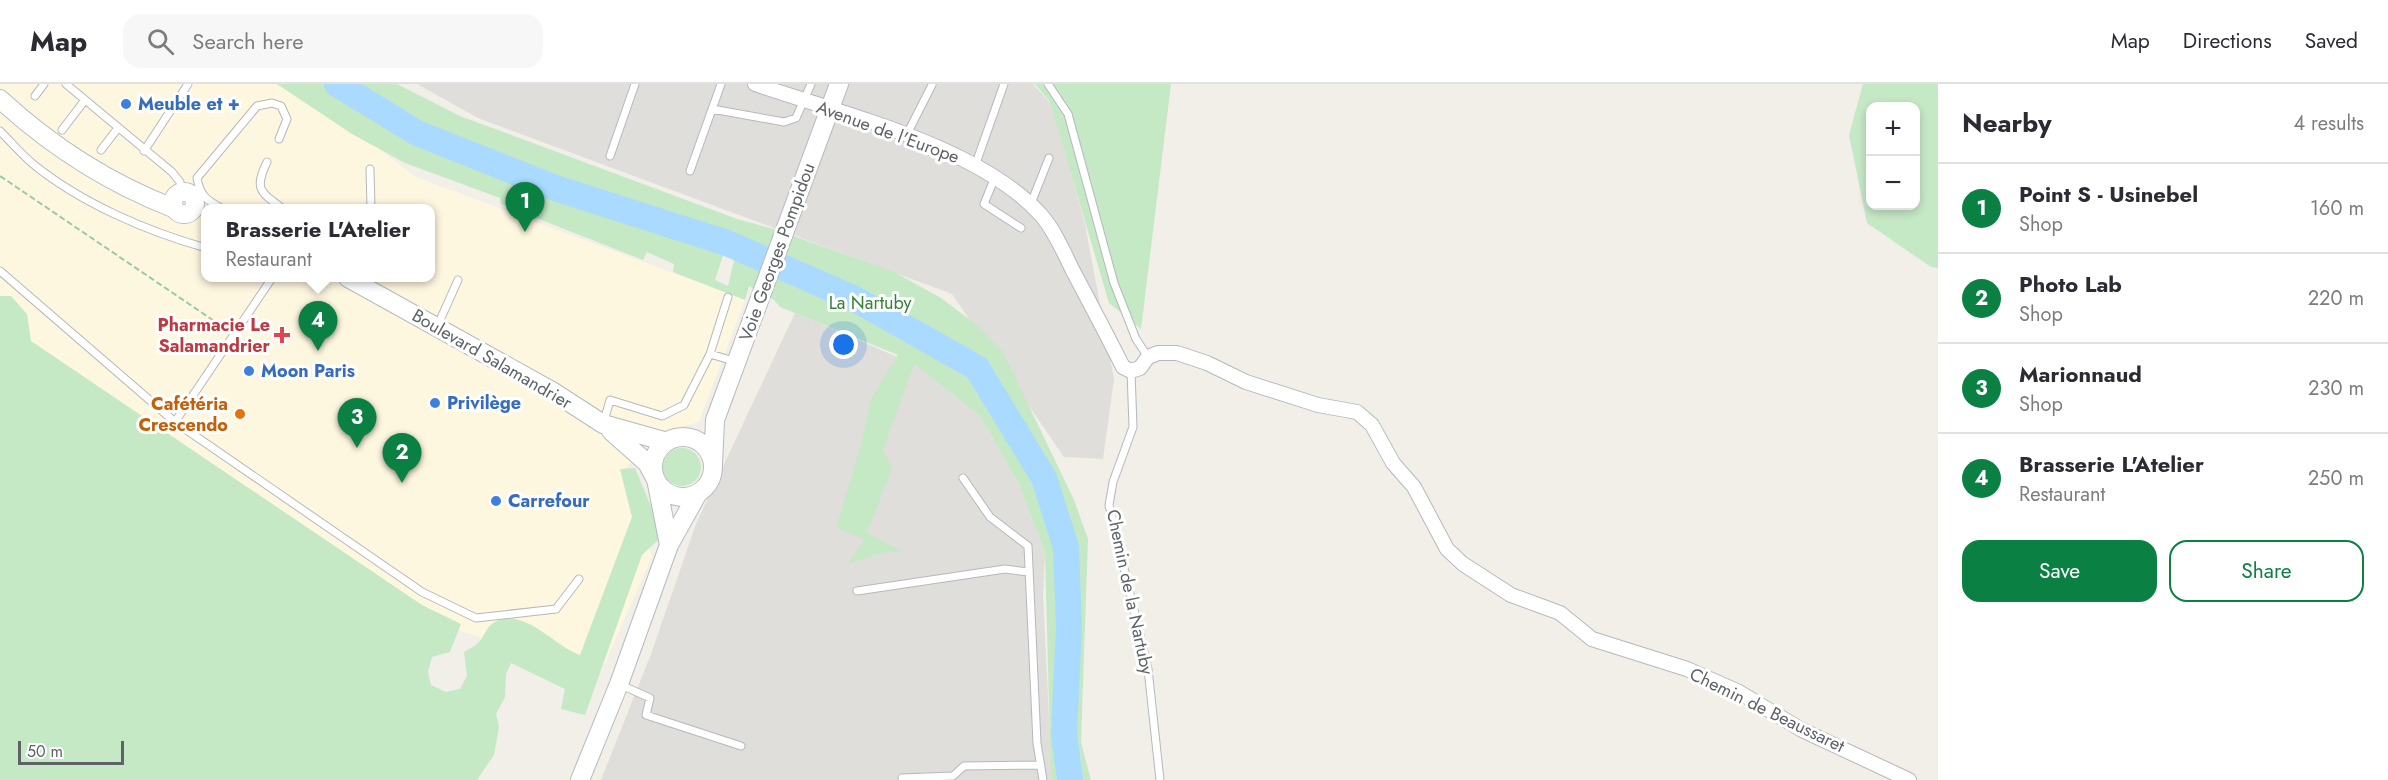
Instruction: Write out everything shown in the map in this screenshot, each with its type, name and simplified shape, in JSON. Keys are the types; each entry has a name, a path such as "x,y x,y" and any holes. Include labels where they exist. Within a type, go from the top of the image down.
{"main road":[{"name":"Voie Georges Pompidou","path":"712,464 716,420 839,84"},
{"path":"0,99 29,126 70,155 148,198 177,200 181,214 199,213"},
{"name":"Boulevard Salamandrier","path":"363,282 437,327 552,391 603,424 643,459 655,480"},
{"path":"669,545 655,480 654,456 674,440 697,433 716,420"},
{"name":"Boulevard Salamandrier","path":"603,424 674,440"},
{"path":"580,780 619,684 669,545 698,493 709,483 712,464 707,450 700,443 674,440"},
{"path":"655,480 674,496 684,498 698,493"}],"street":[{"name":"Avenue de l'Europe","path":"756,84 954,154 995,177 1041,216 1058,242 1124,367 1131,371"},
{"name":"Chemin de Beaussaret","path":"1148,357 1158,353 1176,353 1207,363 1246,382 1276,392 1318,405 1357,412 1372,425 1394,464 1414,487 1447,549 1463,564 1511,595 1560,613 1592,639 1687,669 1740,692 1802,730 1909,780"},
{"path":"1131,371 1140,368 1148,357"}],"lane":[{"path":"35,96 44,84"},
{"path":"66,84 171,172 180,182 177,200"},
{"path":"144,151 188,84"},
{"path":"610,156 635,84"},
{"path":"690,171 721,84"},
{"path":"712,109 784,122 796,118 811,84"},
{"path":"975,166 1004,84"},
{"path":"1048,84 1068,114 1114,282 1136,339 1148,357"},
{"path":"906,136 932,85"},
{"path":"62,130 85,100"},
{"path":"212,204 200,193 197,178 257,106 272,103 281,106 287,119 279,139"},
{"path":"101,150 118,128"},
{"path":"0,131 32,163 87,198 157,232 201,246"},
{"path":"1030,206 1049,158"},
{"path":"267,162 259,178 260,187 264,195 276,204"},
{"path":"370,170 371,204"},
{"path":"995,177 984,204 1021,228"},
{"path":"0,271 175,422 422,592 476,618 556,609 579,579"},
{"path":"437,327 458,280"},
{"path":"175,422 269,282"},
{"path":"603,424 610,400 662,416 684,405 710,354 728,297"},
{"path":"710,354 737,362"},
{"name":"Chemin de la Nartuby","path":"1131,371 1133,427 1113,482 1109,505 1148,669 1160,780"},
{"path":"963,478 990,517 1028,546 1043,780"},
{"path":"857,591 1005,569 1028,572"},
{"path":"619,684 650,698 646,715 741,746"},
{"path":"902,778 953,776 964,766 1041,765"}],"path":[{"path":"0,176 253,346"}],"shaded area":[{"path":"0,84 293,84 416,177 745,300 699,422 658,433 626,468 652,557 600,674 434,623 0,337"},
{"path":"417,84 1033,84 1052,105 1085,224 1114,379 1103,459 1064,457 952,294 478,118"},
{"path":"795,313 914,364 980,416 1019,484 1045,553 1043,595 1052,780 601,780 651,654 696,524"}],"green space":[{"name":"La Nartuby","path":"277,84 397,84 460,116 737,219 774,229 894,272 941,298 978,326 1003,352 1074,500 1088,539 1081,742 1091,780 1051,780 1045,553 1019,484 980,416 914,364 883,450 892,468 867,533 901,551 882,553 848,564 864,539 836,528 862,441 871,399 898,355 780,307 774,300 749,286 745,300 673,272 674,264 647,252 643,260 501,204 500,198 405,163 352,134","holes":["725,249 736,252 728,286 715,280"]},
{"path":"1035,84 1171,84 1141,329 1109,303 1050,102"},
{"path":"1863,84 1938,84 1938,268 1931,267 1867,223 1849,135"},
{"path":"0,296 11,296 27,314 31,341 422,605 461,624 450,652 432,657 428,672 431,685 446,692 460,689 467,676 464,652 482,639 493,623 504,619 516,619 527,623 580,655 632,517 620,469 635,468 655,516 658,540 642,555 585,715 561,709 565,689 511,663 506,674 505,697 496,714 499,727 494,755 477,780 0,780"},
{"path":"682,448 696,453 701,467 696,481 682,486 668,481 663,467 668,453"}],"waterway":[{"name":"La Nartuby","path":"337,84 417,133 558,189 727,243 855,299 977,368 1044,478 1066,547 1069,627 1064,734 1070,780"}],"place":[{"name":"Meuble et +","path":"126,104"},
{"name":"Point S - Usinebel","path":"525,232"},
{"name":"Pharmacie Le Salamandrier","path":"282,335"},
{"name":"Brasserie L'Atelier","path":"318,351"},
{"name":"Moon Paris","path":"249,371"},
{"name":"Privilège","path":"435,403"},
{"name":"Cafétéria Crescendo","path":"240,414"},
{"name":"Marionnaud","path":"357,448"},
{"name":"Photo Lab","path":"402,483"},
{"name":"Carrefour","path":"496,501"}]}
